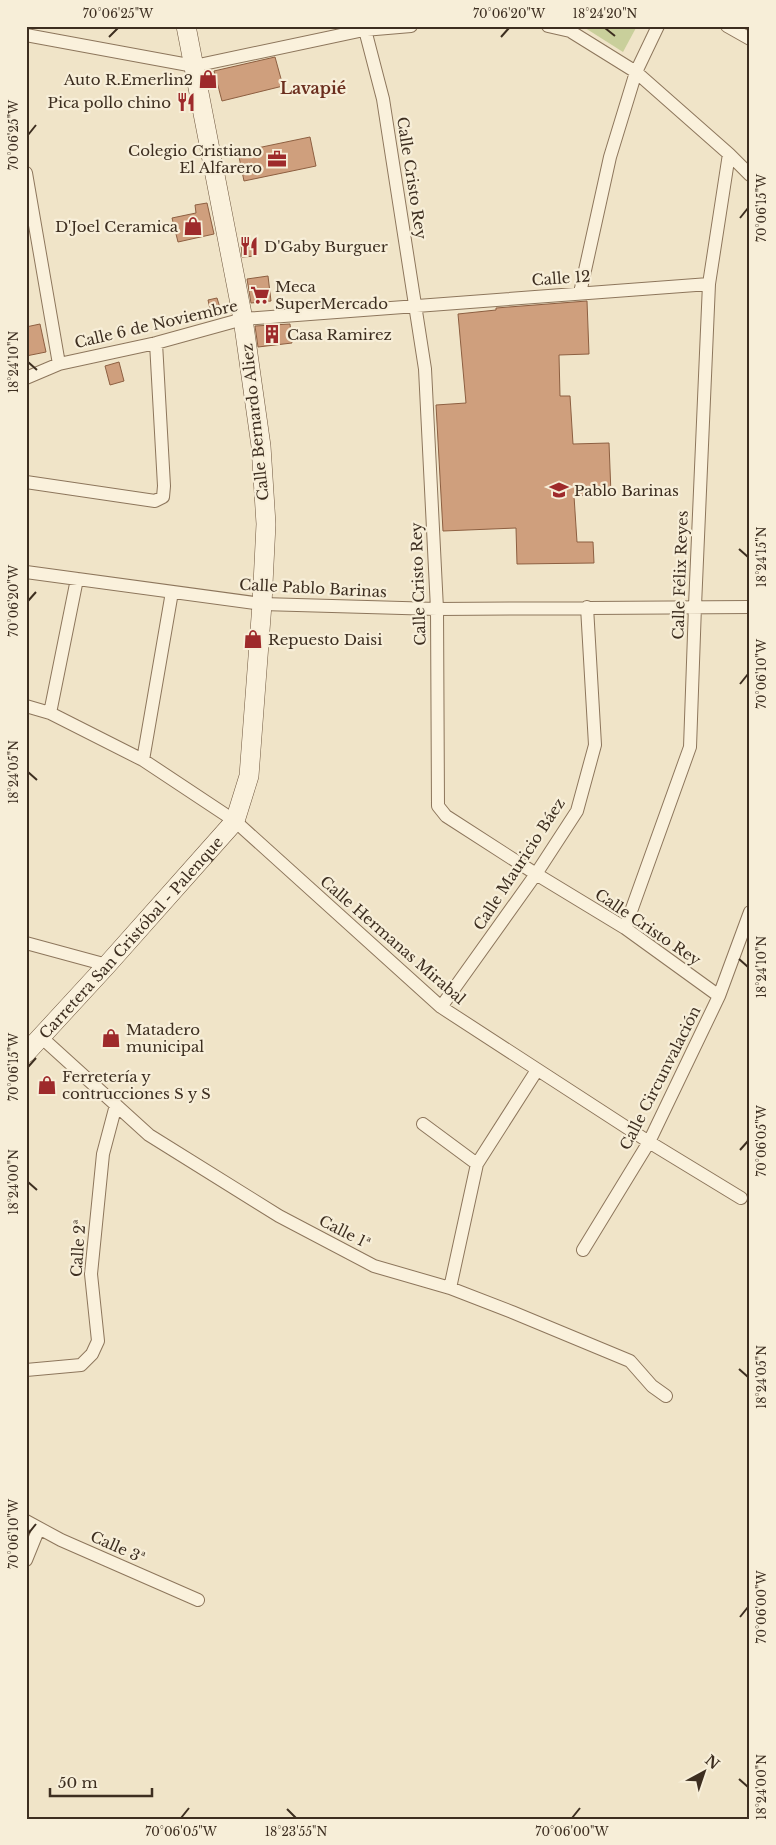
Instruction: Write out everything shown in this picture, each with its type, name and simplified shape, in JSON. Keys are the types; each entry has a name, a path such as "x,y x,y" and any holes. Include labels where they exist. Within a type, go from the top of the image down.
{"main road":[{"name":"Calle Bernardo Aliez","path":"186,26 244,319 261,446 266,514 262,604 249,776 235,821"},
{"name":"Carretera San Cristóbal - Palenque","path":"26,1053 235,821"}],"street":[{"path":"26,34 194,66 364,28 411,26"},
{"path":"548,26 570,31 636,72 729,154 750,175"},
{"path":"580,293 610,157 636,72 658,26"},
{"path":"727,26 750,39"},
{"name":"Calle Cristo Rey","path":"364,28 383,100 425,369 437,609 438,806 446,816 625,928 719,996"},
{"name":"Calle Félix Reyes","path":"625,928 690,747 694,606 709,284 729,154"},
{"path":"26,173 59,364"},
{"name":"Calle 12","path":"415,306 709,284"},
{"name":"Calle 6 de Noviembre","path":"26,378 59,364 156,343 244,319 415,306"},
{"path":"26,482 156,501 163,497 156,343"},
{"name":"Calle Pablo Barinas","path":"26,572 262,604 437,609 750,607"},
{"path":"50,713 77,579"},
{"path":"143,760 172,592"},
{"name":"Calle Mauricio Báez","path":"441,1007 536,874 577,811 595,745 587,607"},
{"name":"Calle Hermanas Mirabal","path":"26,706 50,713 143,760 235,821 441,1007 649,1142 741,1198"},
{"name":"Calle Circunvalación","path":"583,1250 649,1142 719,996 750,912"},
{"path":"26,943 107,965"},
{"name":"Calle 1ª","path":"41,1037 149,1135 279,1216 374,1266 450,1288 630,1361 652,1386 666,1396"},
{"path":"450,1288 477,1164 538,1070"},
{"name":"Calle 2ª","path":"26,1370 81,1365 92,1354 98,1341 91,1274 103,1154 116,1106"},
{"path":"422,1124 477,1164"},
{"name":"Calle 3ª","path":"26,1520 61,1540 198,1600"},
{"path":"26,1560 39,1528"}],"green space":[{"path":"582,26 637,26 623,52"}],"building":[{"path":"275,57 283,86 222,101 214,71"},
{"name":"Colegio Cristiano El Alfarero","path":"310,137 316,166 244,181 238,152"},
{"name":"D'Joel Ceramica","path":"207,203 214,234 178,242 172,218 196,213 195,205"},
{"path":"256,242 256,256 242,257 241,243"},
{"path":"268,276 271,301 251,303 247,279"},
{"path":"217,298 221,311 211,313 208,300"},
{"path":"587,301 589,354 559,355 560,396 570,396 573,444 609,443 611,494 574,496 577,542 593,542 594,563 517,564 516,528 443,531 436,405 466,403 458,314 496,310 496,308"},
{"path":"40,324 46,352 26,356 26,327"},
{"name":"Casa Ramirez","path":"290,324 292,343 258,347 255,326"},
{"path":"119,362 124,381 110,385 105,366"}],"place":[{"name":"Auto R.Emerlin2","path":"208,79"},
{"name":"Pica pollo chino","path":"186,102"},
{"name":"Colegio Cristiano El Alfarero","path":"277,159"},
{"name":"D'Joel Ceramica","path":"193,226"},
{"name":"D'Gaby Burguer","path":"249,246"},
{"name":"Meca SuperMercado","path":"260,295"},
{"name":"Casa Ramirez","path":"272,334"},
{"name":"Pablo Barinas","path":"559,490"},
{"name":"Repuesto Daisi","path":"253,639"},
{"name":"Matadero municipal","path":"111,1038"},
{"name":"Ferretería y contrucciones S y S","path":"47,1085"}],"district":[{"name":"Lavapié","path":"313,88"}]}
